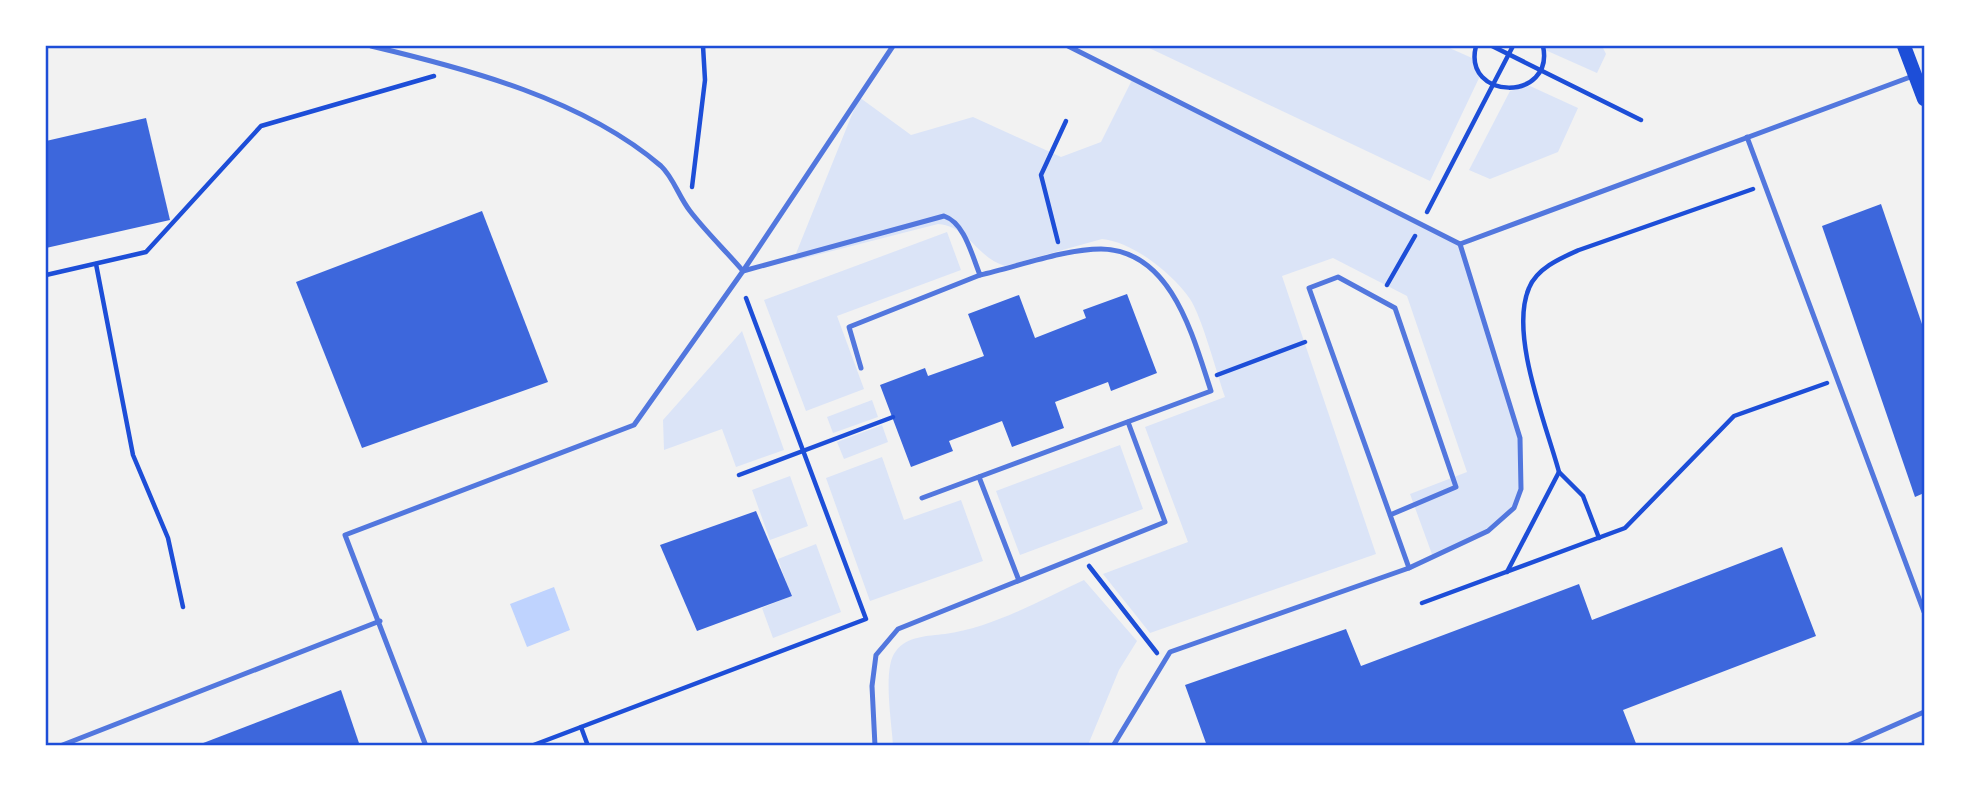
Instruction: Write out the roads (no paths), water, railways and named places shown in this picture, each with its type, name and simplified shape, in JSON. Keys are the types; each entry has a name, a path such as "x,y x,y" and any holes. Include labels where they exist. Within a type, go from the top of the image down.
{"main road":[{"path":"1904,46 1924,99"}],"lane":[{"path":"371,46 465,68 578,115 620,136 663,168 689,210 743,271"},
{"path":"426,746 345,535 634,425 743,271 893,46"},
{"path":"1068,46 1460,244 1915,75"},
{"path":"1747,137 1924,612"},
{"path":"743,271 944,216 954,219 959,226 980,275"},
{"path":"1113,746 1170,652 1409,568 1488,531 1514,508 1521,489 1520,438 1460,244"},
{"path":"861,368 849,327 980,275 1098,249 1121,251 1140,260 1159,276 1185,314 1211,391 922,498"},
{"path":"1390,515 1456,487 1395,308 1338,277 1309,289 1390,515 1409,568"},
{"path":"875,746 872,686 876,654 898,629 1018,578 1164,522 1128,422"},
{"path":"979,477 1018,578"},
{"path":"60,746 380,621"},
{"path":"1847,746 1924,712"}],"water":[{"path":"554,587 570,630 527,647 510,604"}]}
